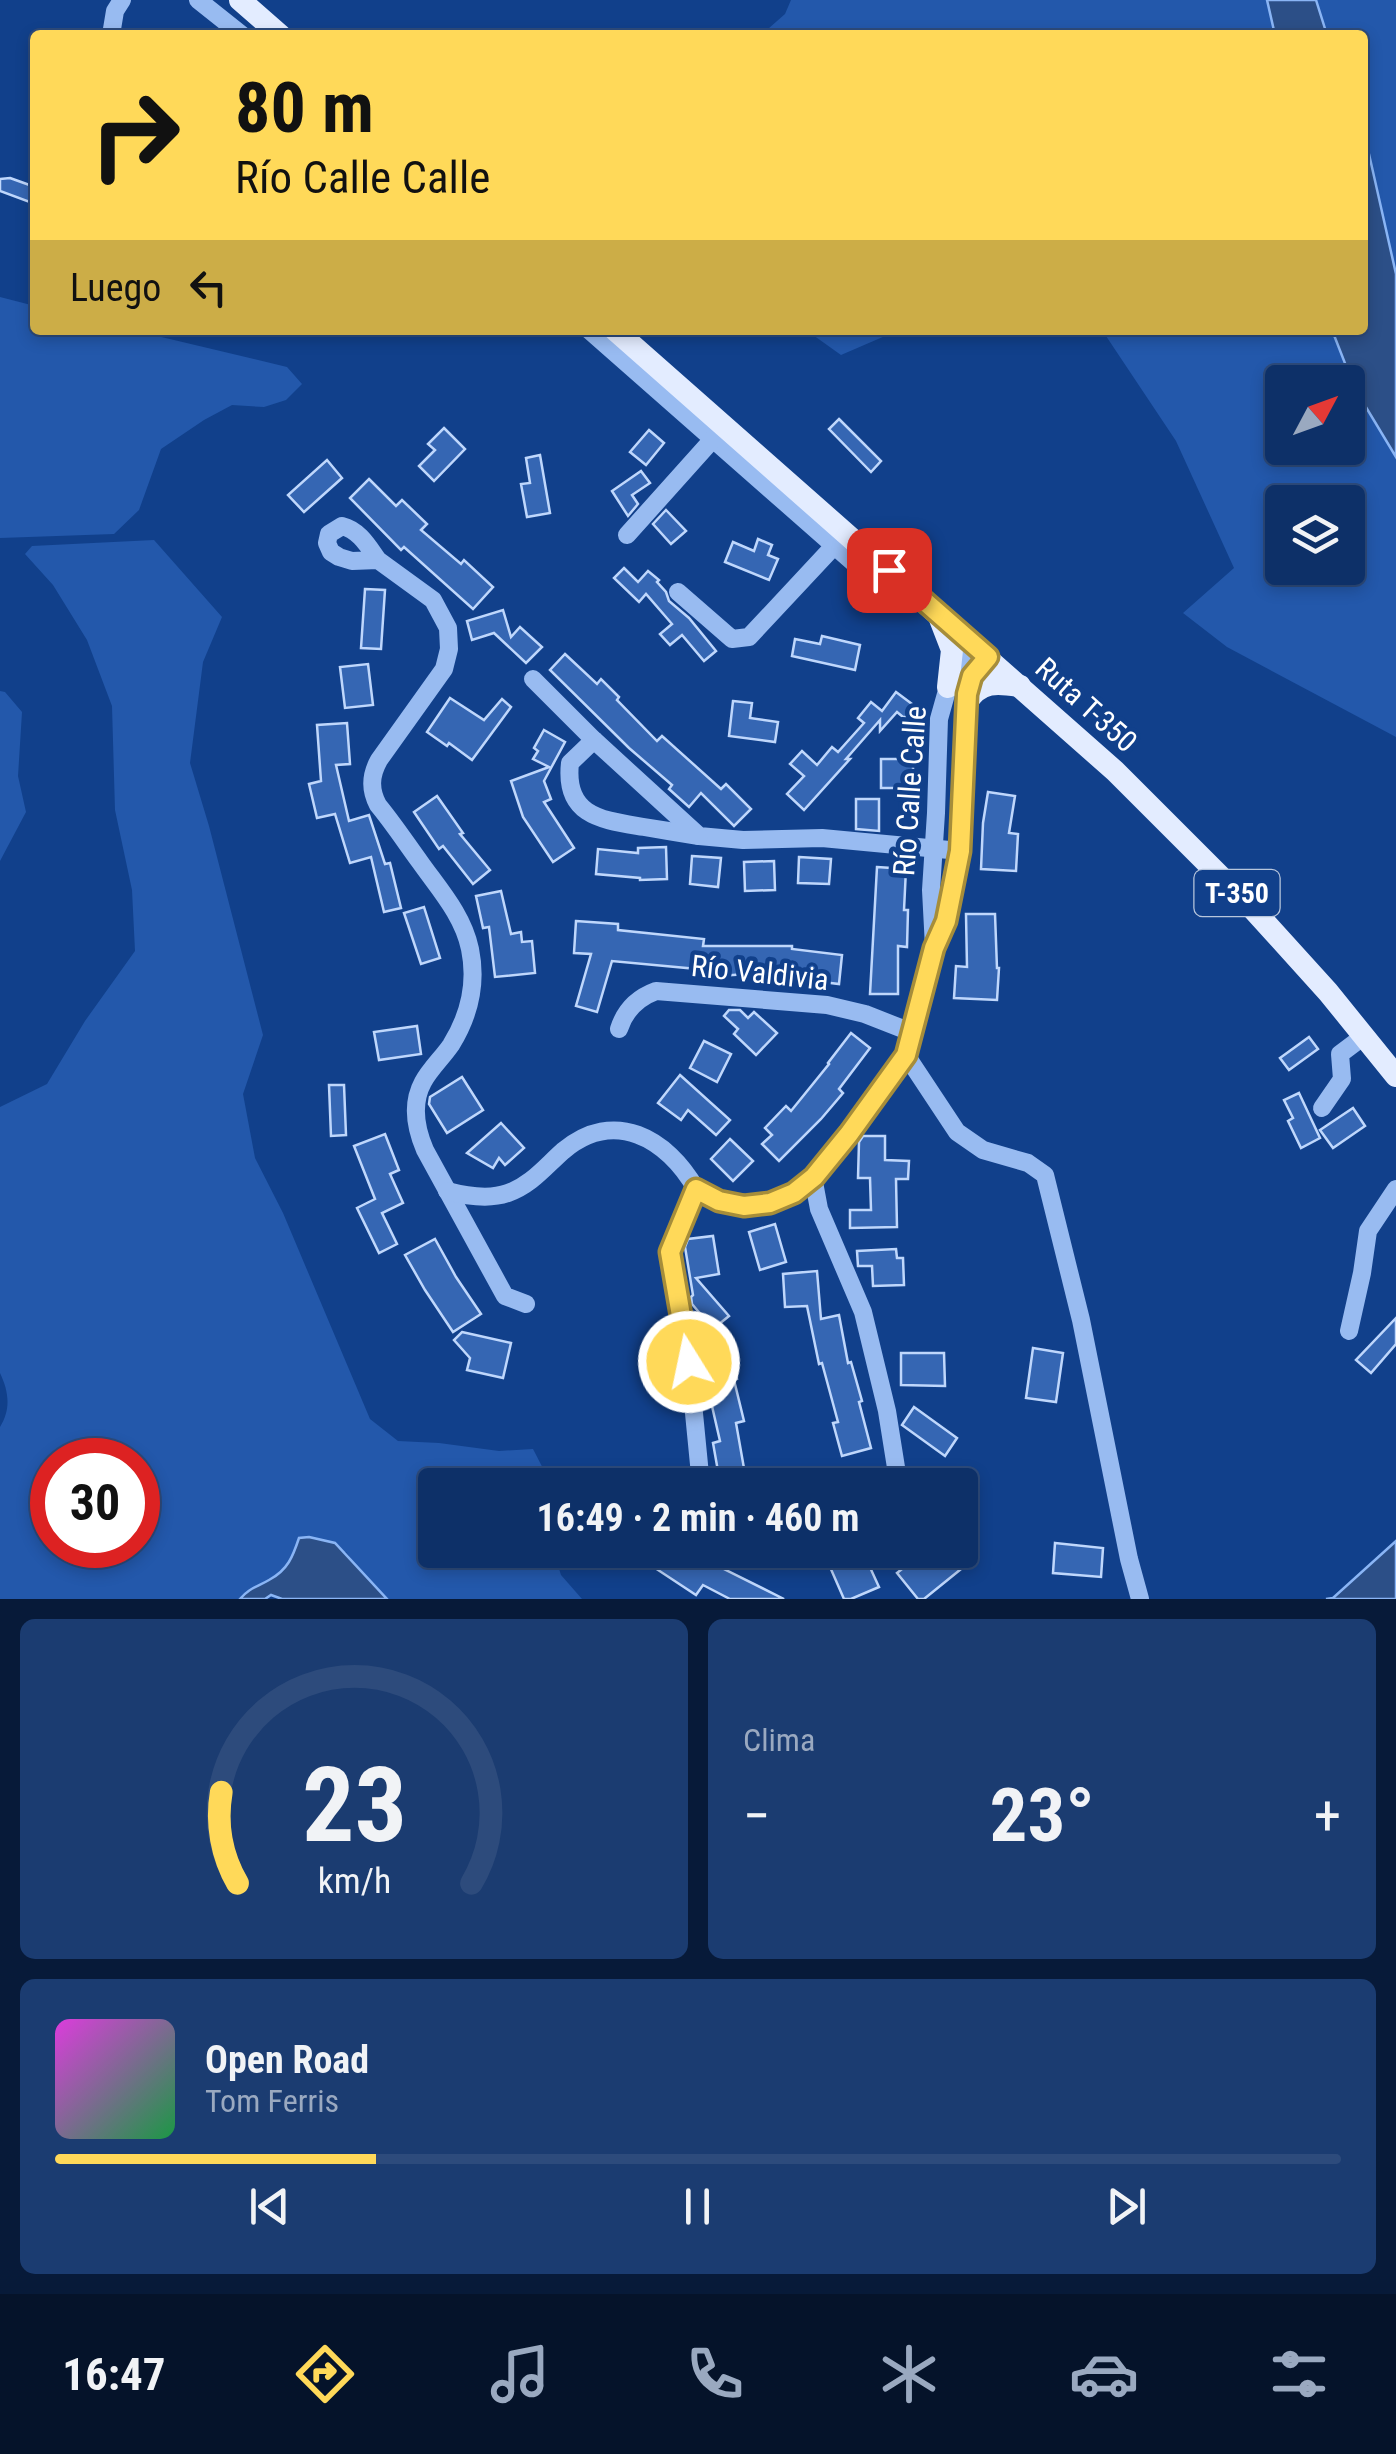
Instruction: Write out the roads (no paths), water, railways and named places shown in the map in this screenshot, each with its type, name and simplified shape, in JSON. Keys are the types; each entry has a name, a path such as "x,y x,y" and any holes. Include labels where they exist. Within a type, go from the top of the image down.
{"main road":[{"path":"240,0 274,30"},
{"name":"Ruta T-350","path":"621,335 1115,772 1290,950 1396,1076"},
{"path":"936,611 952,650 948,687"},
{"path":"967,702 984,685 1020,686"}],"street":[{"path":"112,30 122,0"},
{"path":"198,0 236,30"},
{"path":"595,335 888,593 905,600 917,594"},
{"path":"627,535 712,440"},
{"path":"678,592 732,639 749,637 834,546"},
{"path":"378,560 433,600 450,638 444,669 379,760 372,782 378,805 454,910 470,950 468,1009 449,1048 424,1080 416,1103 420,1139 505,1296 526,1304"},
{"name":"Río Calle Calle","path":"934,948 930,890 939,719 948,687 981,651"},
{"name":"Río Calle Calle","path":"696,1189 731,1204 770,1203 794,1193 814,1177 849,1134 906,1055 934,948 946,921 960,851 967,702 981,651"},
{"path":"534,679 594,740 700,836"},
{"path":"594,740 570,763 572,788 586,810 602,820 744,840 822,838 960,851"},
{"name":"Río Valdivia","path":"619,1029 631,1006 656,991 827,1005 912,1032"},
{"path":"1322,1108 1342,1079 1340,1054 1364,1036"},
{"path":"906,1055 957,1132 982,1150 1028,1162 1045,1176 1140,1599"},
{"path":"447,1191 472,1196 506,1194 532,1180 574,1143 617,1130 628,1130 660,1146 680,1166 696,1189 670,1252 689,1362 699,1468"},
{"path":"814,1177 819,1209 863,1312 896,1468"},
{"path":"1349,1331 1368,1231 1396,1189"}]}
